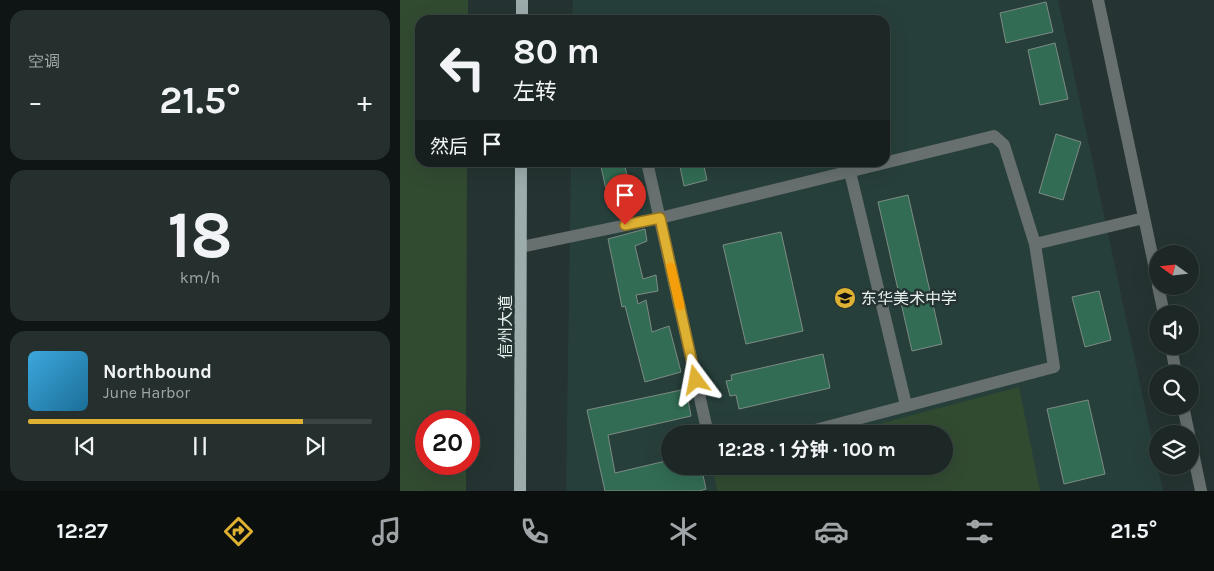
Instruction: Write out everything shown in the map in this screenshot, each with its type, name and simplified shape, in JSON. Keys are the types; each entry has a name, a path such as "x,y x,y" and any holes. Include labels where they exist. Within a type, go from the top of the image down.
{"main road":[{"path":"522,0 522,15"},
{"name":"信州大道","path":"520,491 521,167"}],"street":[{"path":"1098,0 1150,245"},
{"path":"833,425 1054,367 1035,244 1004,145 994,136 890,162"},
{"path":"648,167 706,425"},
{"path":"521,247 660,218 870,167"},
{"path":"850,172 906,405"},
{"path":"1035,244 1144,218"},
{"path":"1198,475 1201,491"}],"shaded area":[{"name":"东华美术中学","path":"573,0 1058,0 1149,426 1149,475 1160,475 1163,491 566,491 571,167 890,167 890,15 572,15"}],"green space":[{"path":"400,0 468,0 468,15 415,15 415,167 467,167 466,410 415,410 415,475 466,475 466,491 400,491"},
{"path":"1019,387 1040,491 717,491 714,475 953,475 953,425 875,425"}],"building":[{"path":"1046,2 1053,32 1006,43 1000,13"},
{"path":"1055,43 1068,99 1040,105 1028,50"},
{"path":"1056,134 1081,142 1063,200 1039,193"},
{"path":"601,167 625,167 632,198 609,203"},
{"path":"680,167 704,167 707,180 684,186"},
{"path":"908,195 942,344 912,351 878,202"},
{"path":"645,229 647,241 635,246 643,279 656,275 658,291 636,295 638,304 646,300 652,332 669,326 681,372 645,382 625,306 622,307 608,239"},
{"path":"781,232 803,331 746,344 723,245"},
{"path":"1099,291 1111,340 1085,347 1072,297"},
{"path":"823,354 830,388 739,409 736,395 730,396 726,381 732,380 731,375"},
{"path":"686,389 691,416 608,435 615,473 661,462 661,475 703,475 706,489 699,491 605,491 587,410"},
{"path":"1088,400 1105,474 1064,484 1047,409"}],"slow traffic":[{"path":"671,267 680,306"}],"place":[{"name":"东华美术中学","path":"845,298"}],"route":[{"path":"625,225 660,218 696,380"}]}
